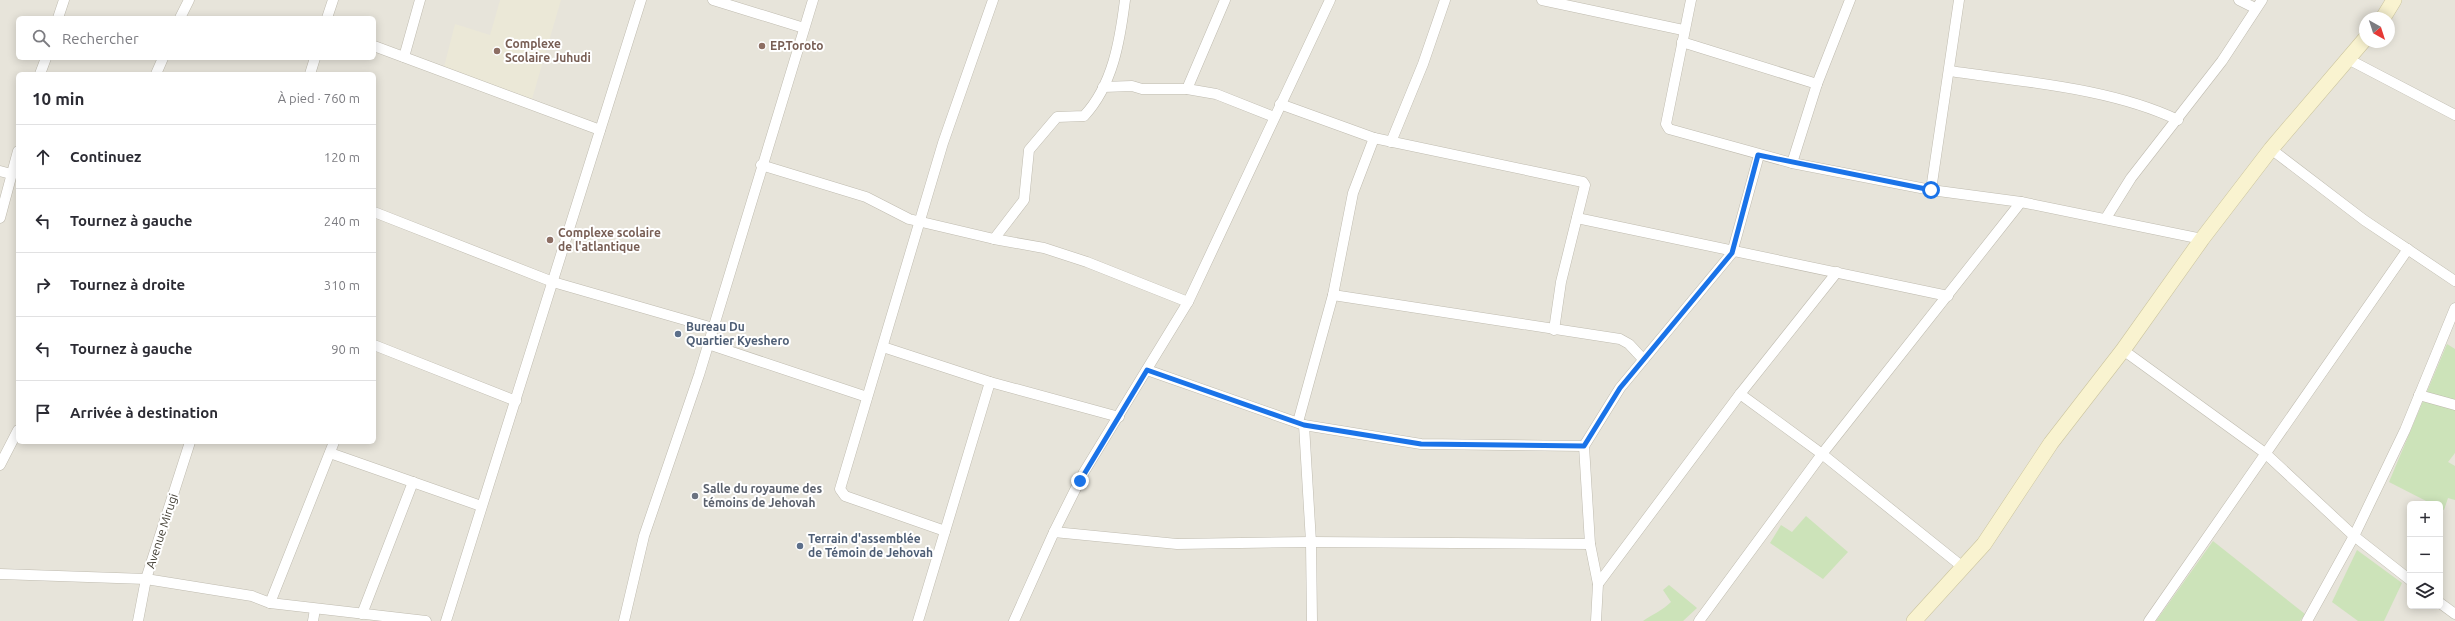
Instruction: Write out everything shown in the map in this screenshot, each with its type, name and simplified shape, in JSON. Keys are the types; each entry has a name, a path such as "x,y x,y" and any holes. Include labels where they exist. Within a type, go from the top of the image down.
{"street":[{"path":"59,16 64,0"},
{"path":"181,16 189,0"},
{"path":"328,16 333,0"},
{"path":"404,57 420,0"},
{"path":"446,621 641,0"},
{"path":"713,0 804,28"},
{"path":"624,621 644,536 708,344 761,165 813,0"},
{"path":"945,531 842,493 840,489 943,143 993,0"},
{"path":"994,239 1024,200 1028,150 1057,117 1084,116 1103,87 1119,44 1125,0"},
{"path":"1187,90 1225,0"},
{"path":"1014,621 1054,532 1084,472 1188,302 1330,0"},
{"path":"1391,142 1424,64 1445,0"},
{"path":"1691,0 1683,30 1667,127 1672,131 1792,163 1931,190 2021,202 2106,218 2202,239"},
{"path":"1792,163 1817,84 1850,0"},
{"path":"2240,0 2255,8"},
{"path":"2106,218 2131,178 2222,62 2255,8 2262,0"},
{"path":"2387,12 2394,0"},
{"path":"1548,1 1683,30"},
{"path":"1931,190 1950,71 1957,1"},
{"path":"1682,42 1817,84"},
{"path":"1914,621 1964,568 1996,528 2051,443 2123,350 2202,239 2271,149 2346,58 2359,45"},
{"path":"376,47 600,130"},
{"path":"2346,58 2455,115"},
{"path":"44,72 46,60"},
{"path":"157,72 162,60"},
{"path":"311,72 314,60"},
{"path":"1950,71 2113,98 2161,112 2178,120"},
{"path":"1103,87 1132,86 1152,90 1187,90 1224,96 1274,117"},
{"path":"1280,104 1374,138 1583,182 1585,185 1562,282 1554,330"},
{"path":"1312,621 1311,542 1301,424 1333,296 1353,193 1374,138"},
{"path":"2271,149 2364,220 2455,281"},
{"path":"1596,621 1598,584 1590,544 1584,446 1609,403 1643,359 1732,253 1758,155"},
{"path":"0,218 16,158"},
{"path":"761,165 866,197 909,219 994,239 1044,248 1087,262 1188,302"},
{"path":"0,171 11,174"},
{"path":"1699,621 1822,454 2021,202"},
{"path":"376,213 553,282 713,328"},
{"path":"1577,218 1732,253 1837,272 1948,296"},
{"path":"2149,621 2408,249"},
{"path":"1598,584 1740,394 1837,272"},
{"path":"1333,296 1620,339 1629,344 1643,359"},
{"path":"2307,621 2354,536 2419,395 2455,308"},
{"path":"708,344 867,397"},
{"path":"376,346 516,401"},
{"path":"883,347 990,382 1119,417"},
{"path":"2123,350 2266,453 2354,536 2407,578"},
{"path":"1147,370 1301,424 1421,444 1584,446"},
{"path":"918,621 990,382"},
{"path":"1740,394 1822,454 1964,568"},
{"path":"2419,395 2455,405"},
{"path":"0,464 16,434"},
{"name":"Avenue Mirugi","path":"138,621 146,579 189,444"},
{"path":"270,603 289,550 333,444"},
{"path":"330,453 481,506"},
{"path":"362,614 413,482"},
{"path":"1054,532 1177,544 1311,542 1590,544"},
{"path":"0,574 146,579 252,596 270,603 426,621"},
{"path":"2443,605 2455,614"},
{"path":"313,621 314,609"}],"shaded area":[{"path":"0,0 2455,0 2455,621 0,621"},
{"name":"Complexe Scolaire Juhudi","path":"500,0 561,0 532,99 444,67 455,24 490,35"}],"green space":[{"path":"2447,344 2455,349 2455,453 2448,462 2455,466 2455,500 2448,498 2444,510 2443,501 2426,501 2389,482"},
{"path":"1806,516 1848,552 1823,579 1770,543 1781,525 1792,532"},
{"path":"2213,541 2305,614 2300,621 2156,621"},
{"path":"2357,550 2402,583 2384,621 2358,621 2332,602"},
{"path":"1669,585 1697,608 1683,621 1643,621 1671,602 1663,590"}],"place":[{"name":"EP.Toroto","path":"762,46"},
{"name":"Complexe Scolaire Juhudi","path":"497,51"},
{"name":"Complexe scolaire de l'atlantique","path":"550,240"},
{"name":"Bureau Du Quartier Kyeshero","path":"678,334"},
{"name":"Salle du royaume des témoins de Jehovah","path":"695,496"},
{"name":"Terrain d'assemblée de Témoin de Jehovah","path":"800,546"}],"route":[{"path":"1080,481 1084,472 1147,370 1304,425 1398,442 1421,444 1584,446 1599,419 1620,388 1732,253 1758,155 1931,190"}]}
